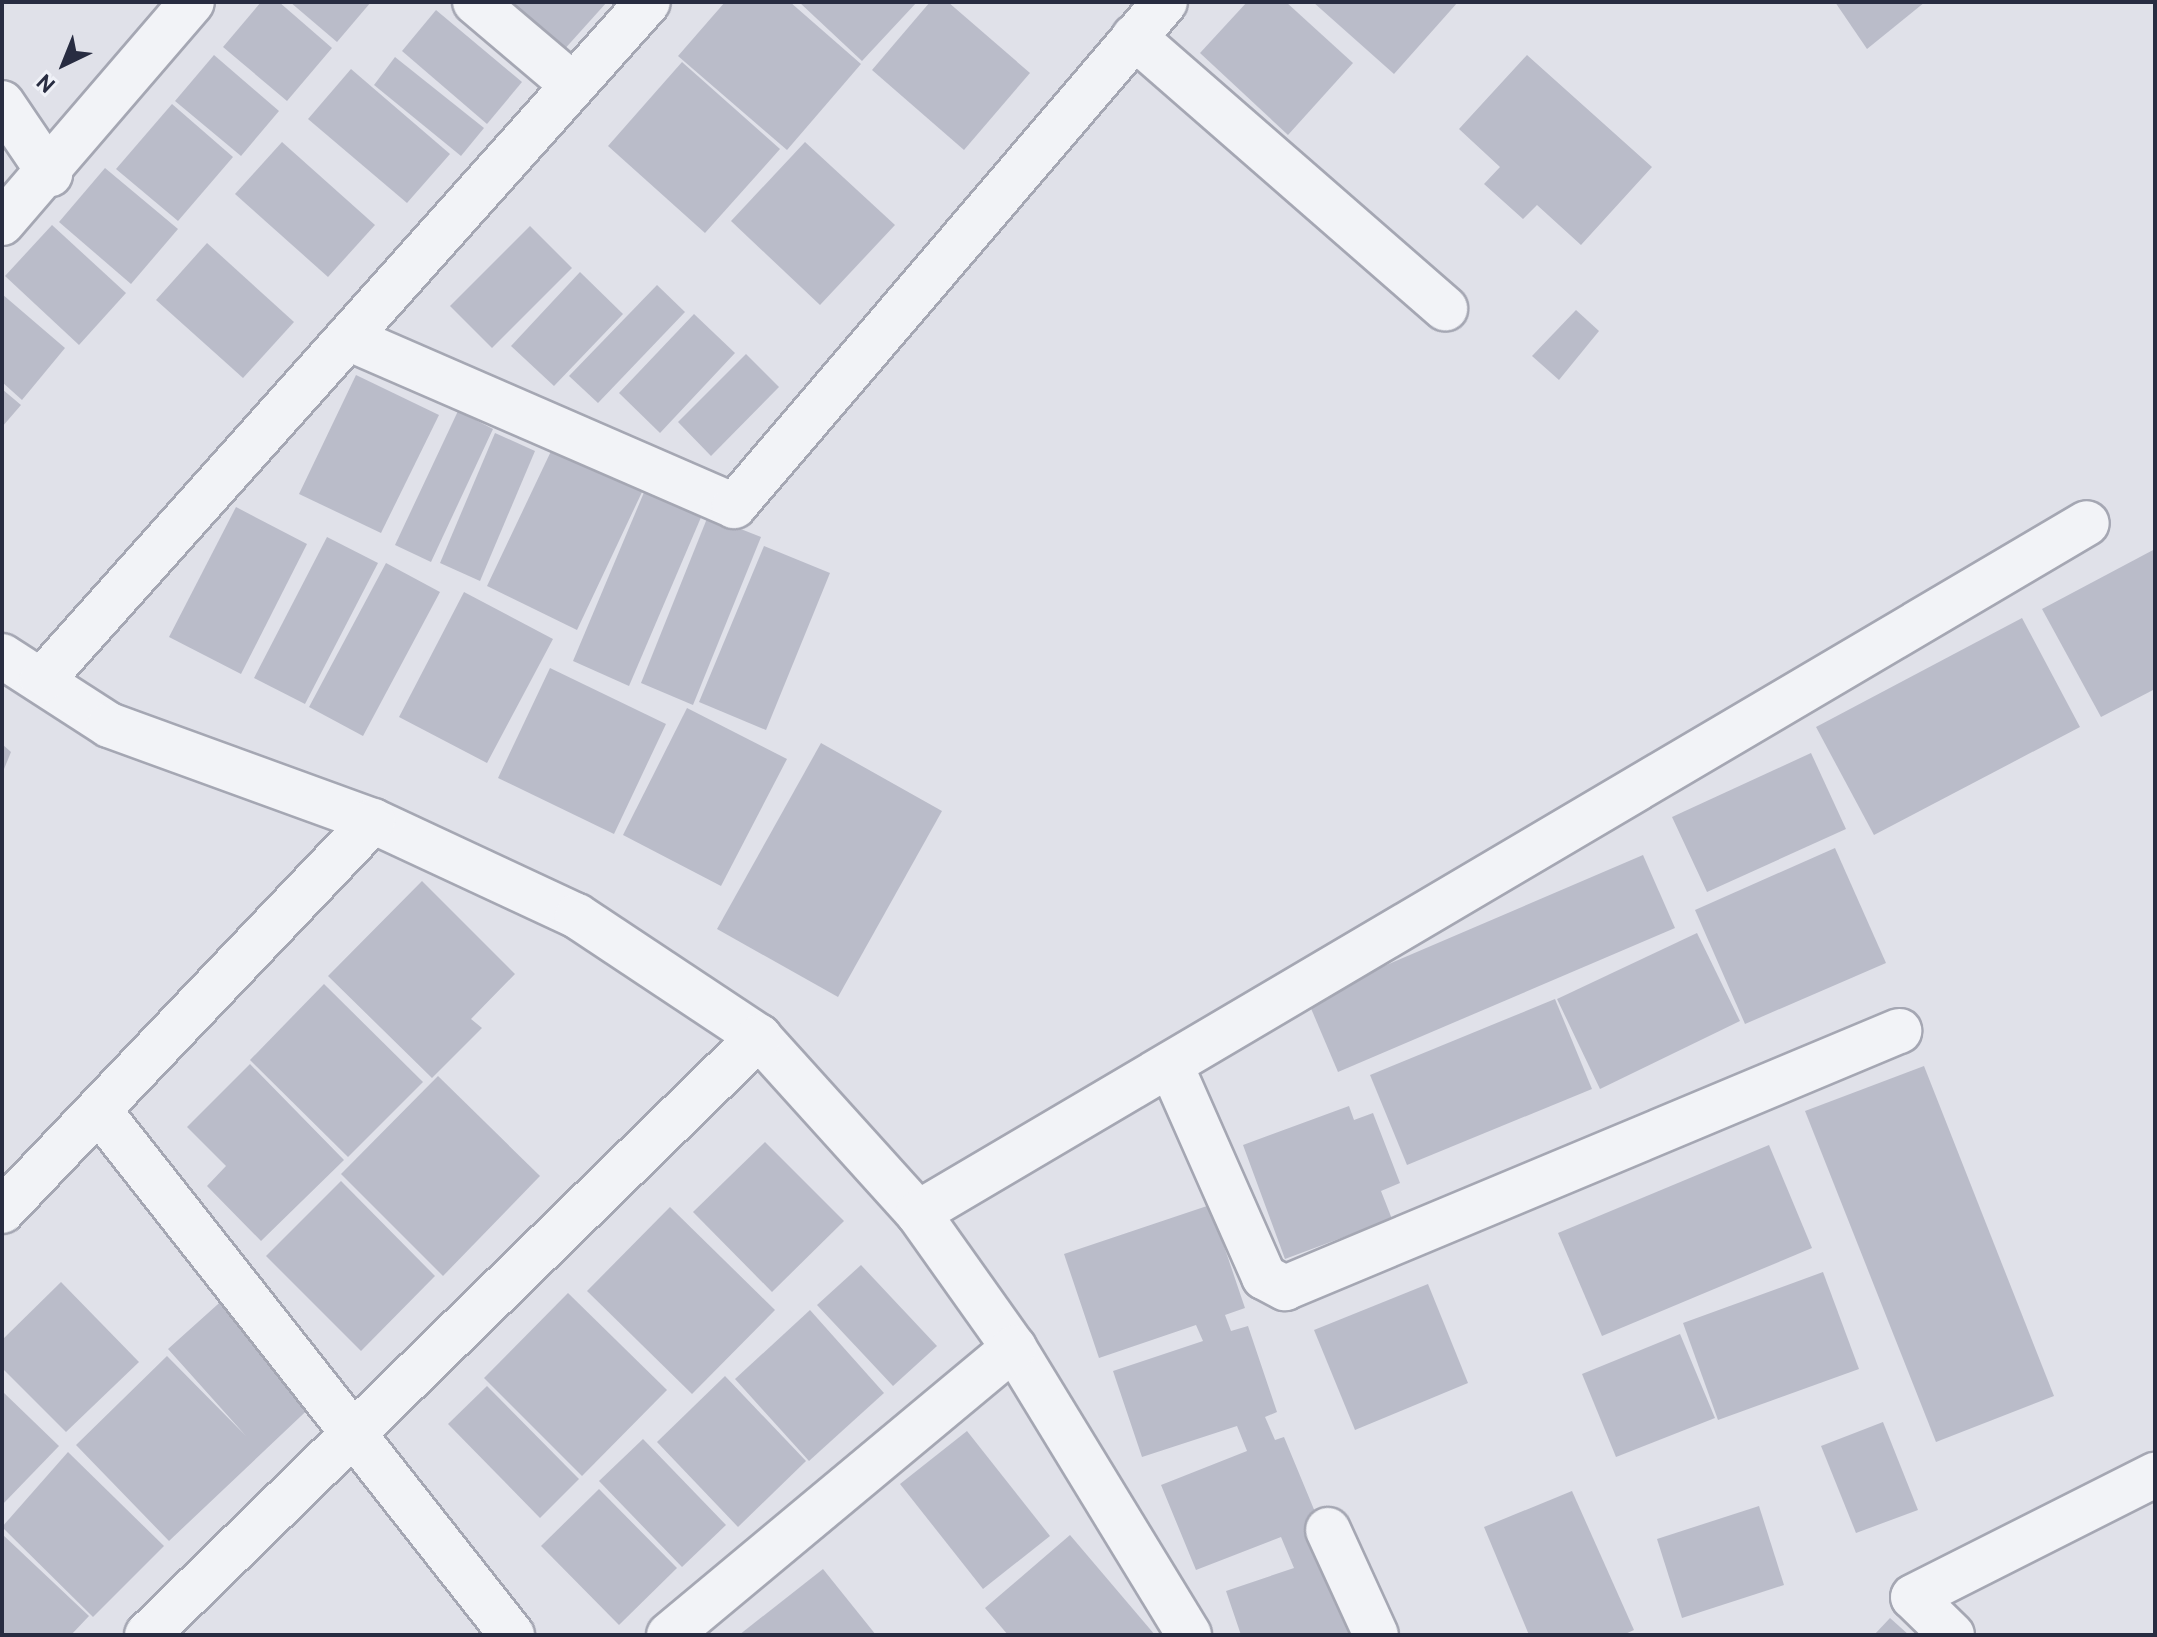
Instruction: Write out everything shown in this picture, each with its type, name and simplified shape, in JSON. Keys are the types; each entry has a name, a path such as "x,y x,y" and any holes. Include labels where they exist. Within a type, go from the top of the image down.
{"street":[{"path":"2,223 50,174 192,2"},
{"path":"475,2 573,85"},
{"path":"42,680 648,2"},
{"path":"348,338 734,506 1165,2"},
{"path":"1134,37 1445,308"},
{"path":"2,103 50,174"},
{"path":"918,1213 2087,523"},
{"path":"2,656 109,725 373,821 577,916 759,1037 918,1213 1014,1348 1189,1635"},
{"path":"2,1211 100,1112 373,821"},
{"path":"1171,1066 1264,1277 1285,1288 1899,1031"},
{"path":"147,1635 759,1037"},
{"path":"100,1112 357,1430 512,1635"},
{"path":"669,1635 1014,1348"},
{"path":"1952,1635 1913,1597 2155,1475"},
{"path":"1328,1530 1376,1635"}],"building":[{"path":"261,2 279,2 332,48 287,101 223,47"},
{"path":"290,2 371,2 337,42"},
{"path":"505,2 607,2 562,52"},
{"path":"725,2 790,2 861,64 787,150 678,56"},
{"path":"799,2 917,2 862,61"},
{"path":"930,2 948,2 1030,73 964,150 872,70"},
{"path":"1247,2 1286,2 1353,63 1288,135 1200,53"},
{"path":"1313,2 1458,2 1394,74"},
{"path":"1835,2 1925,2 1867,49"},
{"path":"436,10 522,82 487,124 402,51"},
{"path":"214,55 279,111 241,156 175,101"},
{"path":"1527,55 1652,167 1581,245 1537,205 1523,219 1484,184 1500,167 1459,129"},
{"path":"395,57 484,128 461,156 374,85"},
{"path":"682,62 780,149 705,233 608,146"},
{"path":"351,69 450,154 407,203 308,119"},
{"path":"172,104 233,157 178,221 116,169"},
{"path":"282,142 375,225 328,277 235,194"},
{"path":"805,142 895,225 820,305 731,221"},
{"path":"105,168 178,229 131,284 59,222"},
{"path":"52,225 126,293 79,345 5,276"},
{"path":"530,226 572,268 492,348 450,306"},
{"path":"207,243 294,322 243,378 156,300"},
{"path":"580,272 623,314 554,386 511,346"},
{"path":"657,285 685,312 598,403 569,376"},
{"path":"2,294 65,348 22,400 2,382"},
{"path":"1576,310 1599,331 1559,380 1532,356"},
{"path":"694,314 735,353 660,433 619,393"},
{"path":"746,354 779,387 711,456 678,422"},
{"path":"356,375 439,415 381,533 299,494"},
{"path":"2,389 21,405 2,427"},
{"path":"458,411 493,429 431,562 395,545"},
{"path":"495,433 535,451 480,581 440,563"},
{"path":"553,447 643,490 577,630 487,586"},
{"path":"645,490 702,515 629,686 573,661"},
{"path":"236,507 307,544 241,674 169,637"},
{"path":"708,516 761,537 693,705 641,683"},
{"path":"327,537 378,563 305,704 254,678"},
{"path":"764,546 830,573 766,730 699,702"},
{"path":"2155,549 2155,689 2101,717 2042,609"},
{"path":"386,563 440,592 363,736 309,707"},
{"path":"464,592 553,639 487,763 399,717"},
{"path":"2022,618 2080,727 1874,835 1816,727"},
{"path":"550,668 666,724 614,834 498,778"},
{"path":"687,708 787,759 721,886 623,835"},
{"path":"821,743 942,811 838,997 717,929"},
{"path":"2,744 11,752 2,774"},
{"path":"1811,753 1846,829 1707,892 1672,817"},
{"path":"1835,848 1886,963 1745,1024 1695,910"},
{"path":"1643,855 1675,928 1338,1072 1307,999"},
{"path":"422,881 515,974 471,1019 482,1028 432,1078 328,976"},
{"path":"1697,933 1740,1021 1600,1089 1557,999"},
{"path":"324,984 423,1082 348,1157 250,1060"},
{"path":"1555,999 1592,1089 1407,1165 1370,1075"},
{"path":"250,1064 344,1160 261,1241 207,1186 226,1166 187,1127"},
{"path":"1924,1066 2054,1396 1936,1442 1805,1111"},
{"path":"438,1076 540,1176 443,1276 341,1174"},
{"path":"1349,1106 1354,1120 1373,1113 1400,1183 1381,1191 1392,1219 1285,1259 1243,1145"},
{"path":"765,1142 844,1221 772,1292 693,1212"},
{"path":"1769,1145 1812,1248 1602,1336 1558,1233"},
{"path":"341,1181 435,1276 361,1351 266,1256"},
{"path":"1210,1205 1245,1308 1225,1315 1231,1331 1248,1326 1277,1412 1265,1417 1275,1440 1284,1437 1366,1635 1241,1635 1226,1591 1294,1568 1281,1537 1196,1570 1161,1485 1247,1451 1237,1426 1142,1457 1113,1371 1203,1341 1196,1325 1099,1358 1064,1254"},
{"path":"670,1207 775,1310 692,1394 587,1291"},
{"path":"861,1265 937,1346 893,1386 817,1305"},
{"path":"1823,1272 1859,1369 1718,1420 1683,1323"},
{"path":"61,1282 139,1362 66,1432 2,1368 2,1340"},
{"path":"1428,1284 1468,1383 1355,1430 1314,1330"},
{"path":"568,1293 667,1390 582,1476 484,1378"},
{"path":"227,1296 319,1399 169,1541 76,1445 167,1356 246,1436 168,1349"},
{"path":"810,1310 884,1393 809,1461 735,1379"},
{"path":"1680,1334 1715,1418 1616,1457 1582,1374"},
{"path":"725,1376 806,1461 738,1527 657,1442"},
{"path":"487,1386 579,1479 540,1518 448,1424"},
{"path":"2,1391 59,1446 2,1505"},
{"path":"1883,1422 1918,1510 1856,1533 1821,1446"},
{"path":"967,1431 1050,1536 983,1589 900,1484"},
{"path":"643,1439 726,1525 682,1567 599,1481"},
{"path":"68,1452 164,1546 93,1617 2,1527"},
{"path":"599,1489 677,1568 619,1625 541,1546"},
{"path":"1572,1491 1634,1630 1623,1635 1529,1635 1484,1527"},
{"path":"1759,1506 1784,1585 1682,1618 1657,1539"},
{"path":"2,1534 89,1616 71,1635 2,1635"},
{"path":"1070,1535 1155,1635 1008,1635 985,1608"},
{"path":"823,1569 876,1635 739,1635"},
{"path":"1890,1618 1909,1635 1874,1635"}]}
